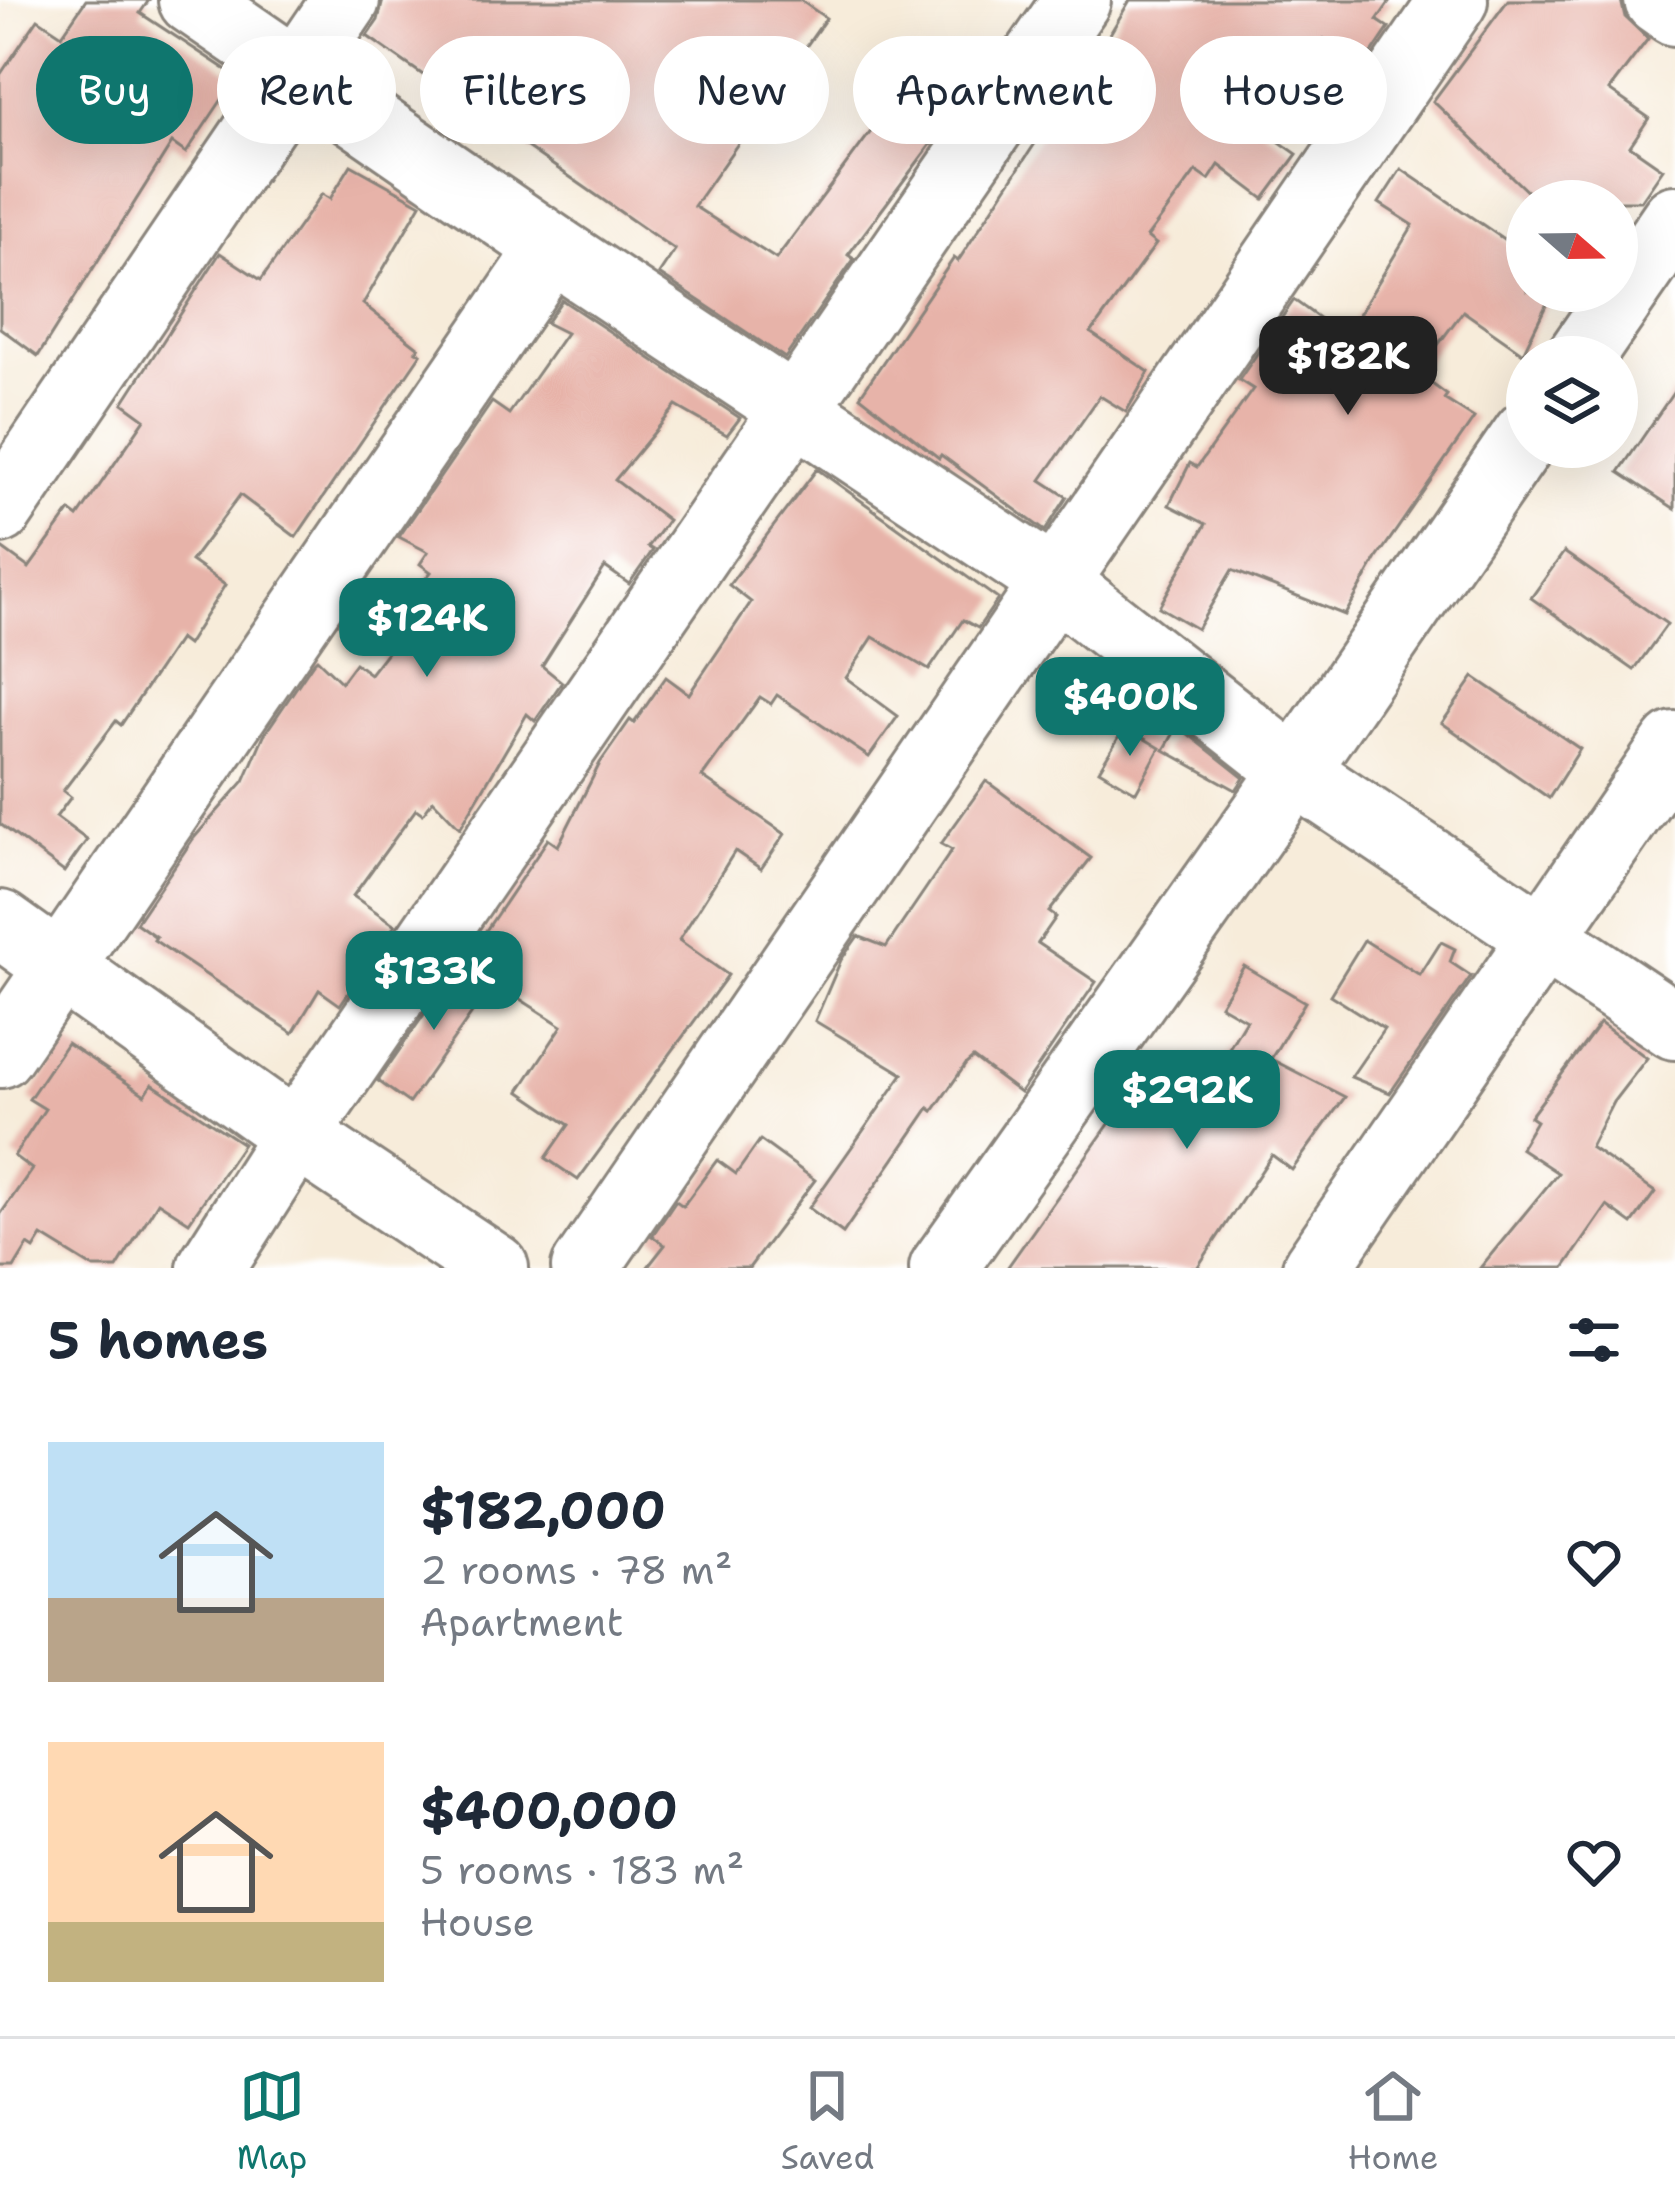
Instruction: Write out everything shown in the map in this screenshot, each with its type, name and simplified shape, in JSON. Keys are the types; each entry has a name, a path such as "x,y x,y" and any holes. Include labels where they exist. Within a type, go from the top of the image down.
{"street":[{"path":"192,0 243,36"},
{"path":"322,36 346,0"},
{"path":"211,1268 296,1135 1077,0"},
{"path":"586,1268 1454,0"},
{"path":"1658,0 1675,12"},
{"path":"396,142 1056,583 1295,771 1675,1026"},
{"path":"0,510 248,144"},
{"path":"1594,336 1675,219"},
{"path":"0,1054 552,248"},
{"path":"943,1268 1506,465"},
{"path":"1316,1268 1675,745"},
{"path":"0,924 296,1135 495,1268"}],"building":[{"path":"86,0 149,0 140,13 175,36 36,36 36,144 171,144 38,356 0,328 0,75 38,19 62,35"},
{"path":"383,0 800,0 826,18 813,36 654,36 654,144 738,144 694,206 776,259 862,144 931,144 848,255 854,259 785,358 659,274 675,250 522,144 630,144 630,36 420,36 420,73 396,56 396,36 367,36"},
{"path":"1130,0 1391,0 1377,20 1389,28 1384,36 1180,36 1180,144 1283,144 1297,154 1264,199 1219,165 1209,180 1196,171 1147,237 1156,244 1091,333 1149,372 1126,412 1100,396 1041,480 1067,497 1045,531 860,396 954,258 958,261 1035,144 1156,144 1156,36 1109,36"},
{"path":"1508,0 1621,0 1625,17 1648,39 1609,90 1649,118 1630,146 1663,169 1641,201 1638,180 1515,180 1433,101"},
{"path":"193,48 217,64 217,107 193,143"},
{"path":"351,165 421,204 363,304 421,354 296,537 240,495 191,561 225,585 187,645 179,639 121,725 116,721 63,791 71,797 56,817 87,840 64,872 0,824 0,547 29,568 70,511 78,517 145,419 123,403 220,253 261,280 322,194 330,199"},
{"path":"1401,169 1506,241 1506,312 1543,312 1531,336 1506,336 1506,341 1463,311 1417,373 1447,395 1444,399 1474,418 1377,558 1345,615 1232,570 1197,629 1159,607 1206,524 1169,505 1190,463 1197,467 1253,389 1239,380 1294,300 1345,337 1413,225 1379,203"},
{"path":"562,300 740,418 727,435 676,406 615,480 668,520 648,547 653,550 629,584 605,567 542,666 562,682 535,721 527,714 460,828 433,800 423,814 416,809 353,896 395,925 340,1005 319,990 293,1033 136,923 193,839 244,781 264,735 313,663 317,659 341,682 355,663 370,674 426,602 414,593 431,572 420,564 428,552 399,537 492,402 509,414 566,333 546,323"},
{"path":"1675,390 1675,509 1619,472 1638,468 1638,444"},
{"path":"817,469 998,599 978,628 963,620 929,670 873,637 846,678 898,716 869,757 777,695 771,704 760,697 702,777 785,834 761,869 735,851 679,940 728,975 578,1180 546,1158 569,1125 519,1091 562,1026 464,963 548,839 558,846 600,763 630,720 634,723 666,677 689,694 751,602 729,585"},
{"path":"1564,552 1667,624 1634,670 1531,598"},
{"path":"1474,677 1580,749 1549,798 1442,723"},
{"path":"1178,726 1244,778 1236,790 1164,750"},
{"path":"1125,727 1160,748 1136,792 1099,770"},
{"path":"986,781 1091,858 1049,912 1056,917 1038,943 1096,982 1020,1093 973,1058 966,1064 933,1111 929,1108 843,1233 809,1208 903,1074 815,1021 841,960 858,936 886,947 952,850 941,844"},
{"path":"1364,940 1420,975 1441,942 1455,949 1450,962 1471,976 1390,1093 1351,1077 1384,1029 1330,995"},
{"path":"459,964 491,986 409,1103 378,1081"},
{"path":"1244,966 1305,1002 1271,1059 1345,1097 1292,1170 1272,1155 1197,1268 1007,1268 1146,1072 1194,1106 1246,1020 1220,1005"},
{"path":"1600,1023 1647,1058 1613,1102 1590,1147 1655,1192 1632,1224 1607,1206 1564,1268 1480,1268 1558,1173 1520,1148 1536,1121 1530,1117"},
{"path":"67,1043 145,1095 152,1084 243,1144 189,1222 158,1202 117,1268 94,1268 42,1236 34,1249 28,1245 14,1268 0,1268 0,1215 32,1169 14,1156 45,1109 29,1099"},
{"path":"760,1140 815,1180 749,1268 647,1268 665,1245 652,1236 676,1201 683,1206 717,1160 736,1174"}]}
